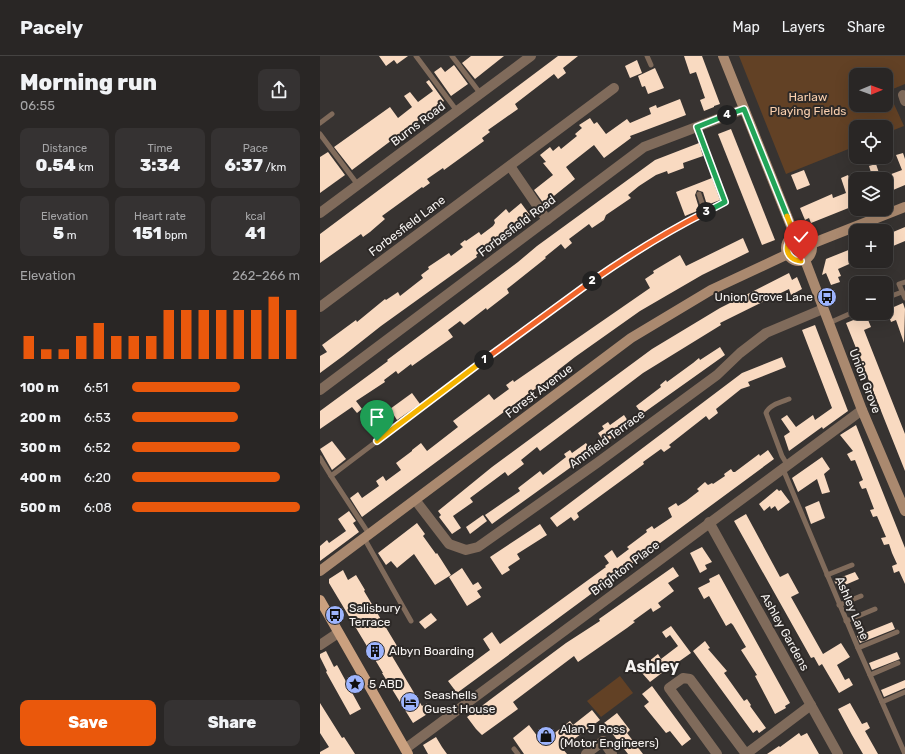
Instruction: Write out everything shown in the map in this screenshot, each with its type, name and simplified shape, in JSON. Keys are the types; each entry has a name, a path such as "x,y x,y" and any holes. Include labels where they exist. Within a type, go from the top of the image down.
{"main road":[{"path":"320,600 338,634 407,751"}],"street":[{"name":"Burns Road","path":"320,213 532,56"},
{"path":"723,56 795,236"},
{"name":"Forbesfield Lane","path":"320,307 614,88"},
{"name":"Forbesfield Road","path":"320,390 644,147 744,109"},
{"path":"510,166 547,220"},
{"path":"812,244 905,207"},
{"path":"795,236 803,236 812,244 810,255 805,260 793,260 788,254 787,250 789,242 795,236"},
{"name":"Forest Avenue","path":"320,572 631,338 711,290 788,254"},
{"name":"Union Grove","path":"805,260 862,410 905,510"},
{"name":"Annfield Terrace","path":"416,501 449,544 466,550 478,547 710,380 740,353 766,334 824,309"},
{"name":"Brighton Place","path":"407,751 709,522 862,410"},
{"name":"Ashley Gardens","path":"709,522 838,754"},
{"path":"320,645 338,634"},
{"path":"717,754 669,688 683,678 690,679 746,754 811,705"},
{"path":"586,754 603,741 612,754"}],"lane":[{"path":"416,56 457,111"},
{"path":"452,56 480,94"},
{"path":"647,56 651,65"},
{"path":"320,123 332,114"},
{"path":"331,476 541,317 621,261 674,228 725,202 697,127"},
{"path":"320,134 358,185"},
{"path":"699,194 705,212"},
{"path":"905,282 899,284 905,298"},
{"path":"893,295 902,292"},
{"path":"829,323 849,314"},
{"name":"Ashley Lane","path":"788,399 767,409 766,413 839,605 905,754"},
{"path":"320,458 366,536 411,621"},
{"path":"827,575 852,564"},
{"path":"839,605 861,596"},
{"path":"846,621 875,609"},
{"path":"858,648 897,632"},
{"path":"870,675 898,664"},
{"path":"882,702 905,692"}],"green space":[{"name":"Harlaw Playing Fields","path":"739,56 905,56 905,84 893,89 893,68 849,68 849,112 893,112 893,102 904,126 893,130 893,120 849,120 849,149 786,174"},
{"path":"620,676 633,693 601,717 587,701"}],"building":[{"path":"379,56 408,56 397,64 394,60 386,66"},
{"path":"471,56 504,56 475,79 462,63"},
{"path":"558,56 578,56 563,68 566,73 558,79 554,74 515,104 518,109 488,130 490,132 482,138 484,141 444,170 443,168 427,179 430,183 423,188 422,187 382,216 385,219 370,232 363,237 361,234 320,263 320,234"},
{"path":"684,56 702,56 720,104 704,111 700,100 705,98 696,72 690,74"},
{"path":"637,60 642,73 630,78 625,66"},
{"path":"454,65 468,84 451,96 434,72 441,67 445,72"},
{"path":"655,68 664,88 648,94 645,86 642,87 638,76"},
{"path":"429,80 444,101 352,170 334,147 390,107 398,118 412,107 404,96 410,92 418,102 433,91 426,82"},
{"path":"680,99 686,115 630,136 631,138 604,158 594,145 566,167 575,179 544,204 534,190 553,175 543,163 546,162 540,155 550,147 553,151 559,146 561,149 577,136 575,134 582,128 579,125 590,118 594,124 597,122 606,134 627,119 630,123 651,114 649,108 656,105 657,108"},
{"path":"731,129 775,240 762,245 718,134"},
{"path":"699,143 703,156 683,163 684,168 668,174 667,171 656,175 639,186 628,195 631,198 606,215 604,220 592,228 589,224 569,239 572,243 565,249 561,244 545,257 546,258 507,289 509,293 487,310 486,308 464,325 460,321 448,330 453,337 412,366 411,364 398,374 396,371 384,380 385,382 356,401 362,409 357,413 352,407 320,429 320,411 388,361 387,360 518,262 537,246 655,160"},
{"path":"328,152 345,175 320,193 320,157"},
{"path":"903,153 905,159 905,185 893,190 893,173 902,170 896,155"},
{"path":"876,164 879,172 871,172 869,166"},
{"path":"804,170 810,185 797,190 791,175"},
{"path":"848,175 849,178 849,208 811,223 809,218 805,220 800,208 832,194 833,198 846,193 841,178"},
{"path":"712,178 720,200 707,205 703,192 697,190 695,195 699,208 696,209 697,211 685,216 676,192"},
{"path":"521,203 530,215 476,255 477,257 381,326 320,373 320,356 327,352 322,345 356,320 357,322 385,299 386,300 398,292 400,296 423,278 421,275 429,269 428,267 449,253 451,256 463,247 460,244 465,240 466,241 479,232 481,235 493,226 495,223 494,220 506,209 509,213"},
{"path":"905,227 905,241 893,246 893,232"},
{"path":"743,238 749,252 702,275 640,311 575,357 557,371 558,372 362,517 350,498 358,492 362,498 379,486 376,481 383,476 386,481 401,470 396,463 421,443 427,451 458,427 453,421 489,394 494,400 509,389 506,385 513,380 514,382 650,288 645,279 654,273 653,271 680,255 686,266"},
{"path":"849,250 849,264 838,269 841,276 838,277 840,282 831,285 826,273 822,275 826,259"},
{"path":"789,273 792,280 797,277 802,289 791,295 789,289 720,323 721,325 643,373 540,451 537,447 521,460 524,464 508,476 505,472 470,498 473,502 453,516 461,528 452,534 439,517 441,515 438,511 492,467 652,349 720,308"},
{"path":"903,303 905,309 904,343 896,320 891,322 890,320 893,320 893,307"},
{"path":"854,320 868,320 871,327 864,330 905,434 905,471 846,323"},
{"path":"815,325 848,411 823,429 822,427 789,451 784,436 790,432 781,419 787,415 796,427 813,415 815,420 832,408 802,330"},
{"path":"720,347 725,355 642,414 636,406 661,387 660,385 666,380 667,382 699,358 700,360"},
{"path":"782,357 786,367 748,382 750,386 741,389 716,409 718,413 709,420 706,416 669,445 671,447 664,452 661,449 643,462 644,464 577,513 579,517 574,521 571,517 557,527 550,518 742,373"},
{"path":"412,393 420,404 397,420 390,409"},
{"path":"624,415 630,424 605,443 598,433 604,429 602,426 608,422 610,425"},
{"path":"856,425 905,548 905,584 899,571 894,573 892,566 897,564 889,544 884,545 881,538 886,537 877,516 873,517 870,510 874,509 866,488 862,489 860,485 859,482 863,480 855,460 851,461 847,454 853,451 840,435"},
{"path":"332,441 346,459 332,470 320,449"},
{"path":"586,443 592,452 492,524 485,515 520,491 518,488 540,471 543,475 566,457 564,454 570,450 572,453"},
{"path":"768,450 774,459 457,693 448,681 490,650 483,639 492,632 500,644 606,567 605,566 609,563 604,556 612,550 617,558 629,549 627,547 647,532 646,530 652,526 654,529 672,517 668,508 676,503 678,506 686,501 699,491 697,489 705,482 708,485 713,484 725,476 724,474 731,469 735,472 759,454 760,456"},
{"path":"822,457 830,469 824,474 830,492 822,494 817,479 798,492 792,478"},
{"path":"777,489 779,491 781,490 790,502 778,511 775,506 771,509 770,506 764,511 759,504"},
{"path":"819,501 825,518 811,524 805,507"},
{"path":"349,511 356,521 353,523 359,532 320,561 320,546 327,540 329,543 346,531 338,519"},
{"path":"746,514 780,577 788,573 799,593 791,597 823,654 841,643 850,657 837,665 845,680 849,678 853,685 839,693 822,664 819,666 814,657 811,658 734,521"},
{"path":"483,515 487,521 470,534 466,527"},
{"path":"417,523 425,534 423,536 436,554 437,553 451,575 435,585 414,554 397,568 391,561 386,565 378,553"},
{"path":"540,524 547,535 517,554 520,559 508,567 510,570 502,575 490,557"},
{"path":"702,547 712,562 705,565 707,569 700,573 690,553"},
{"path":"673,567 679,576 668,583 674,591 658,603 661,607 653,612 651,608 633,621 635,622 627,628 578,662 574,656 513,702 518,709 482,735 476,729 467,717 566,643 600,621 599,619"},
{"path":"462,568 473,585 478,582 482,588 477,591 481,597 467,606 449,577"},
{"path":"343,570 348,580 356,575 397,646 389,651 422,706 427,703 432,711 413,723 329,583 329,579"},
{"path":"855,572 859,579 838,588 834,580"},
{"path":"719,574 790,703 785,706 786,708 775,714 755,676 757,675 741,650 746,647 733,625 731,623 726,626 709,596 704,599 698,588 710,582 709,579"},
{"path":"431,613 437,620 425,629 419,622"},
{"path":"892,622 895,629 860,643 857,636"},
{"path":"671,626 691,653 650,682 642,673 651,666 648,662 658,654 661,659 678,646 670,635 666,638 662,632"},
{"path":"705,641 710,648 708,649 727,671 724,673 744,701 747,699 751,705 750,706 766,728 759,733 757,730 753,733 693,651"},
{"path":"326,651 334,667 337,665 361,709 350,715 326,672 327,671 320,657 320,654"},
{"path":"897,652 900,659 872,670 869,663"},
{"path":"905,680 905,688 884,697 881,690"},
{"path":"652,686 691,739 682,746 670,731 666,733 644,706 649,702 642,694"},
{"path":"320,703 342,738 344,737 355,754 320,754 320,752 329,747 320,733"},
{"path":"850,703 862,724 867,722 870,728 865,731 878,754 863,754 852,735 838,709"},
{"path":"592,710 600,720 562,748 567,754 524,754 513,738 529,725 538,737 548,730 552,735 570,721 573,725"},
{"path":"617,713 630,730 627,733 643,754 628,754 604,723"},
{"path":"799,733 801,736 807,733 819,754 767,754 779,746 780,747"},
{"path":"436,737 447,754 428,754 423,745"}],"place":[{"name":"Union Grove Lane","path":"827,297"},
{"name":"Salisbury Terrace","path":"335,615"},
{"name":"Albyn Boarding","path":"375,651"},
{"name":"5 ABD","path":"355,684"},
{"name":"Seashells Guest House","path":"410,702"},
{"name":"Alan J Ross (Motor Engineers)","path":"546,736"}],"district":[{"name":"Ashley","path":"652,666"}],"route":[{"path":"377,441 541,317 621,261 674,228 725,202 697,127 744,109 795,236 791,239 787,246 788,254 793,260 801,261"}]}
